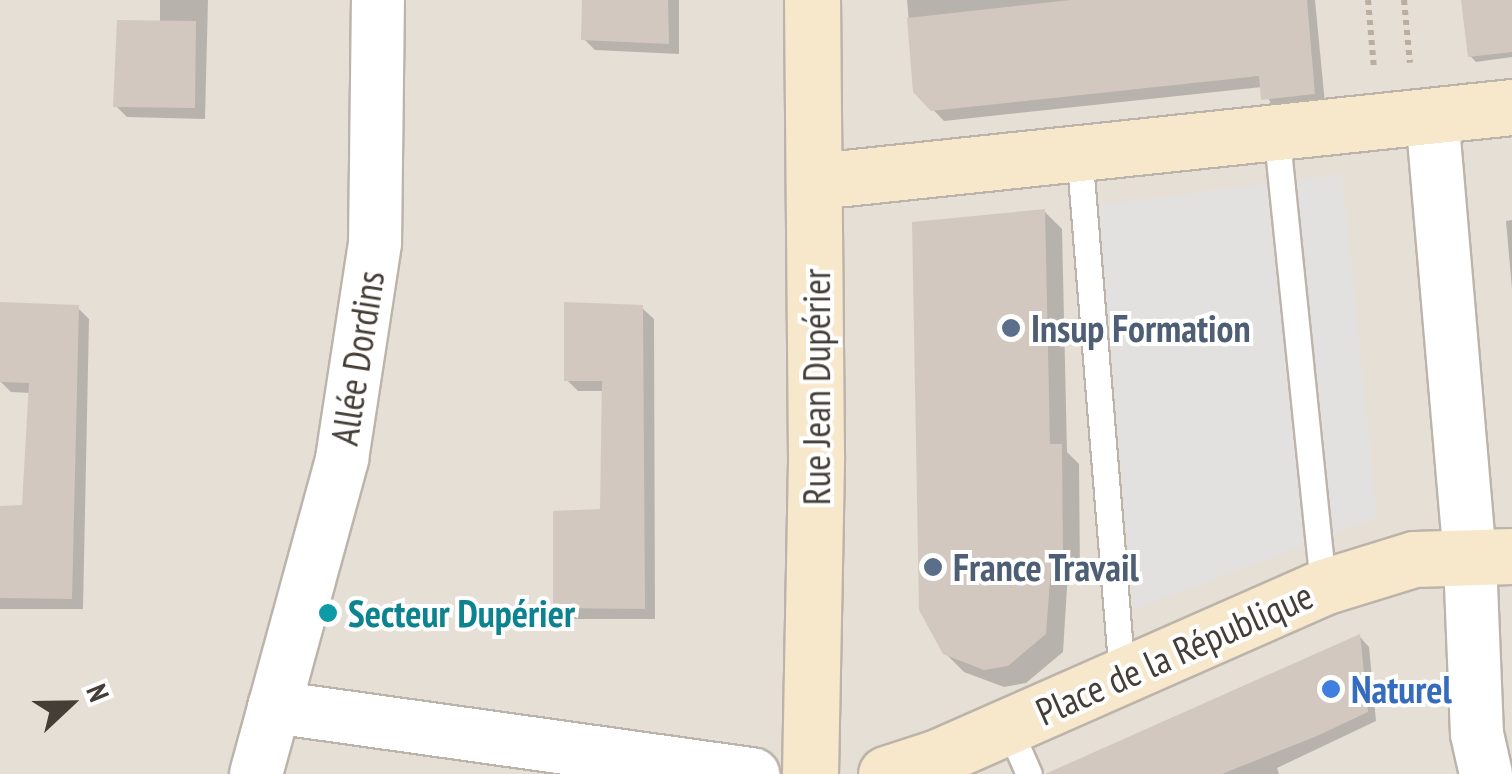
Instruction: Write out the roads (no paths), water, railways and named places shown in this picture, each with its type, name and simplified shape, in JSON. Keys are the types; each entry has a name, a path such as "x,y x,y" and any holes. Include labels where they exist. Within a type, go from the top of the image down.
{"street":[{"name":"Allée Dordins","path":"256,774 342,459 374,243 378,0"},
{"name":"Rue Jean Dupérier","path":"810,774 816,181 812,0"},
{"path":"816,181 1512,107"},
{"path":"1424,115 1491,558 1477,734 1486,774"},
{"name":"Place de la République","path":"886,774 1019,750 1122,674 1323,587 1414,559 1491,558"},
{"path":"274,707 753,774"}],"lane":[{"path":"1276,130 1323,587"},
{"path":"1079,151 1122,674"}],"place":[{"name":"Insup Formation","path":"1011,328"},
{"name":"France Travail","path":"933,567"},
{"name":"Secteur Dupérier","path":"328,613"},
{"name":"Naturel","path":"1331,689"}]}
